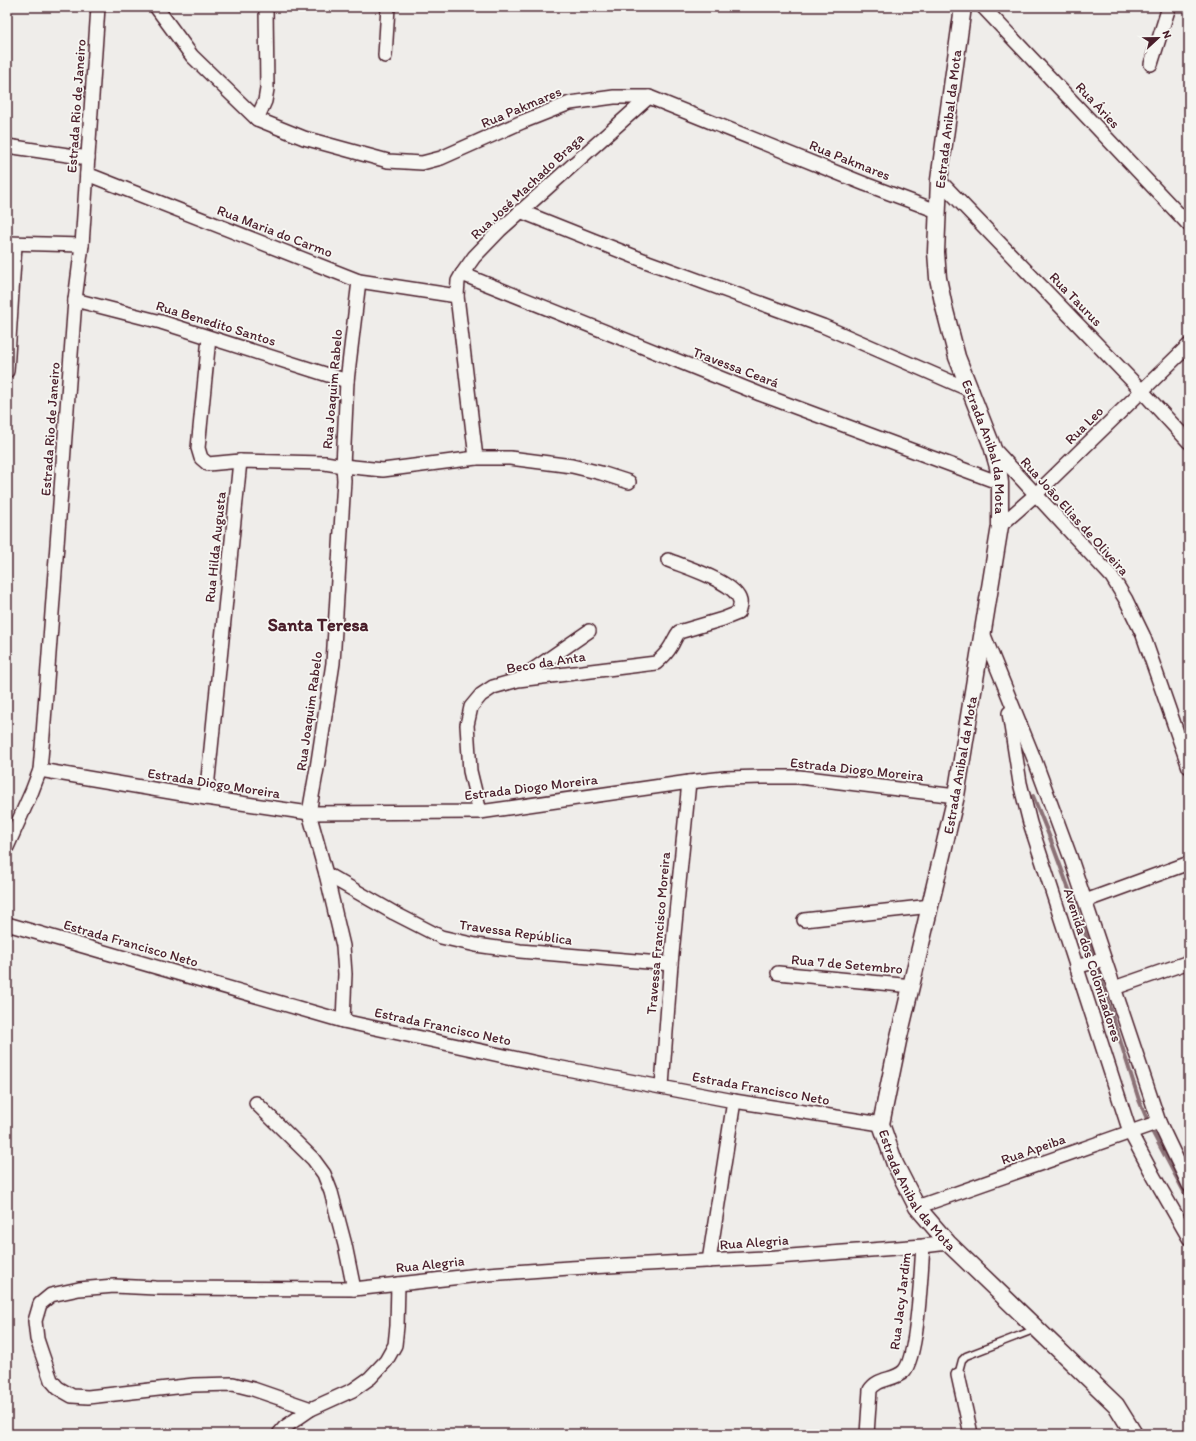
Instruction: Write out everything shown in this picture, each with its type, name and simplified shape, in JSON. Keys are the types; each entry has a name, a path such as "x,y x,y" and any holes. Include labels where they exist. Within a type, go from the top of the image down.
{"street":[{"name":"Estrada Rio de Janeiro","path":"7,847 40,770 44,735 75,300 82,245 98,7"},
{"name":"Rua Pakmares","path":"156,7 192,56 257,119 304,138 388,161 422,163 441,158 522,122 570,103 614,97 649,97 865,184 937,211"},
{"path":"257,119 265,100 267,89 266,7"},
{"path":"385,56 388,7"},
{"name":"Estrada Anibal da Mota","path":"963,7 939,180 936,252 938,278 957,357 992,446 998,467 1000,483 1000,526 956,796 881,1124 895,1164 917,1207 948,1243 1116,1406 1134,1434"},
{"name":"Rua Áries","path":"983,7 1189,225"},
{"path":"1151,64 1169,7"},
{"name":"Rua José Machado Braga","path":"476,458 457,296 458,282 474,257 500,230 649,97"},
{"path":"7,146 88,158"},
{"name":"Rua Maria do Carmo","path":"87,174 359,281 457,296"},
{"name":"Rua Taurus","path":"939,180 1189,442"},
{"path":"520,211 648,262 823,326 970,390"},
{"path":"7,371 11,244 82,245"},
{"name":"Travessa Ceará","path":"462,274 760,394 1000,483"},
{"name":"Rua Joaquim Rabelo","path":"343,1021 346,974 343,946 326,874 309,813 333,663 344,480 343,466 347,381 359,281"},
{"name":"Rua Benedito Santos","path":"75,300 161,322 347,381"},
{"path":"209,338 198,448 201,458 208,464 240,461 325,463 383,470 476,458 510,458 572,466 629,482"},
{"name":"Rua Leo","path":"1000,526 1035,495 1141,390 1189,345"},
{"name":"Rua Joāo Elias de Oliveira","path":"992,446 1035,495 1112,577 1126,600 1143,635 1189,767"},
{"name":"Rua Hilda Augusta","path":"206,798 240,461"},
{"name":"Beco da Anta","path":"480,812 470,771 467,725 471,707 481,695 493,687 518,680 656,663 666,654 672,645 675,636 679,632 738,613 740,600 736,592 725,583 668,560"},
{"path":"518,680 589,632"},
{"name":"Avenida dos Colonizadores","path":"983,633 1035,761 1085,901 1101,960 1114,988 1156,1123 1189,1185"},
{"name":"Avenida dos Colonizadores","path":"1005,689 1020,784 1030,823 1134,1131 1154,1178 1189,1238"},
{"name":"Estrada Diogo Moreira","path":"40,770 206,798 309,813 480,812 725,778 798,777 956,796"},
{"name":"Travessa Francisco Moreira","path":"662,1086 671,964 688,782"},
{"path":"1085,901 1189,863"},
{"name":"Travessa República","path":"326,874 394,913 441,937 476,945 520,951 671,964"},
{"path":"804,920 931,906"},
{"name":"Estrada Francisco Neto","path":"7,924 343,1021 546,1065 734,1101 881,1124"},
{"path":"1079,966 1101,960"},
{"path":"1114,988 1189,962"},
{"name":"Rua 7 de Setembro","path":"778,973 912,986"},
{"path":"709,1261 734,1101"},
{"path":"256,1103 313,1159 324,1174 331,1192 345,1245 354,1289"},
{"name":"Rua Apeiba","path":"917,1207 1156,1123"},
{"name":"Rua Alegria","path":"311,1409 254,1389 233,1384 194,1385 88,1397 72,1396 58,1388 52,1380 44,1361 37,1339 35,1321 40,1304 51,1295 79,1289 114,1286 164,1288 354,1289 488,1274 569,1268 709,1261 948,1243"},
{"name":"Rua Jacy Jardim","path":"867,1434 870,1390 880,1381 898,1375 904,1371 909,1364 917,1323 923,1246"},
{"path":"279,1434 285,1427 311,1409 353,1390 370,1378 386,1361 395,1345 398,1284"},
{"path":"958,1375 971,1434"}],"lane":[{"path":"958,1375 962,1360 966,1356 1037,1328"}],"waterway":[{"path":"1033,796 1091,949 1139,1100 1153,1133 1189,1201"}],"district":[{"name":"Santa Teresa","path":"318,625"}]}
